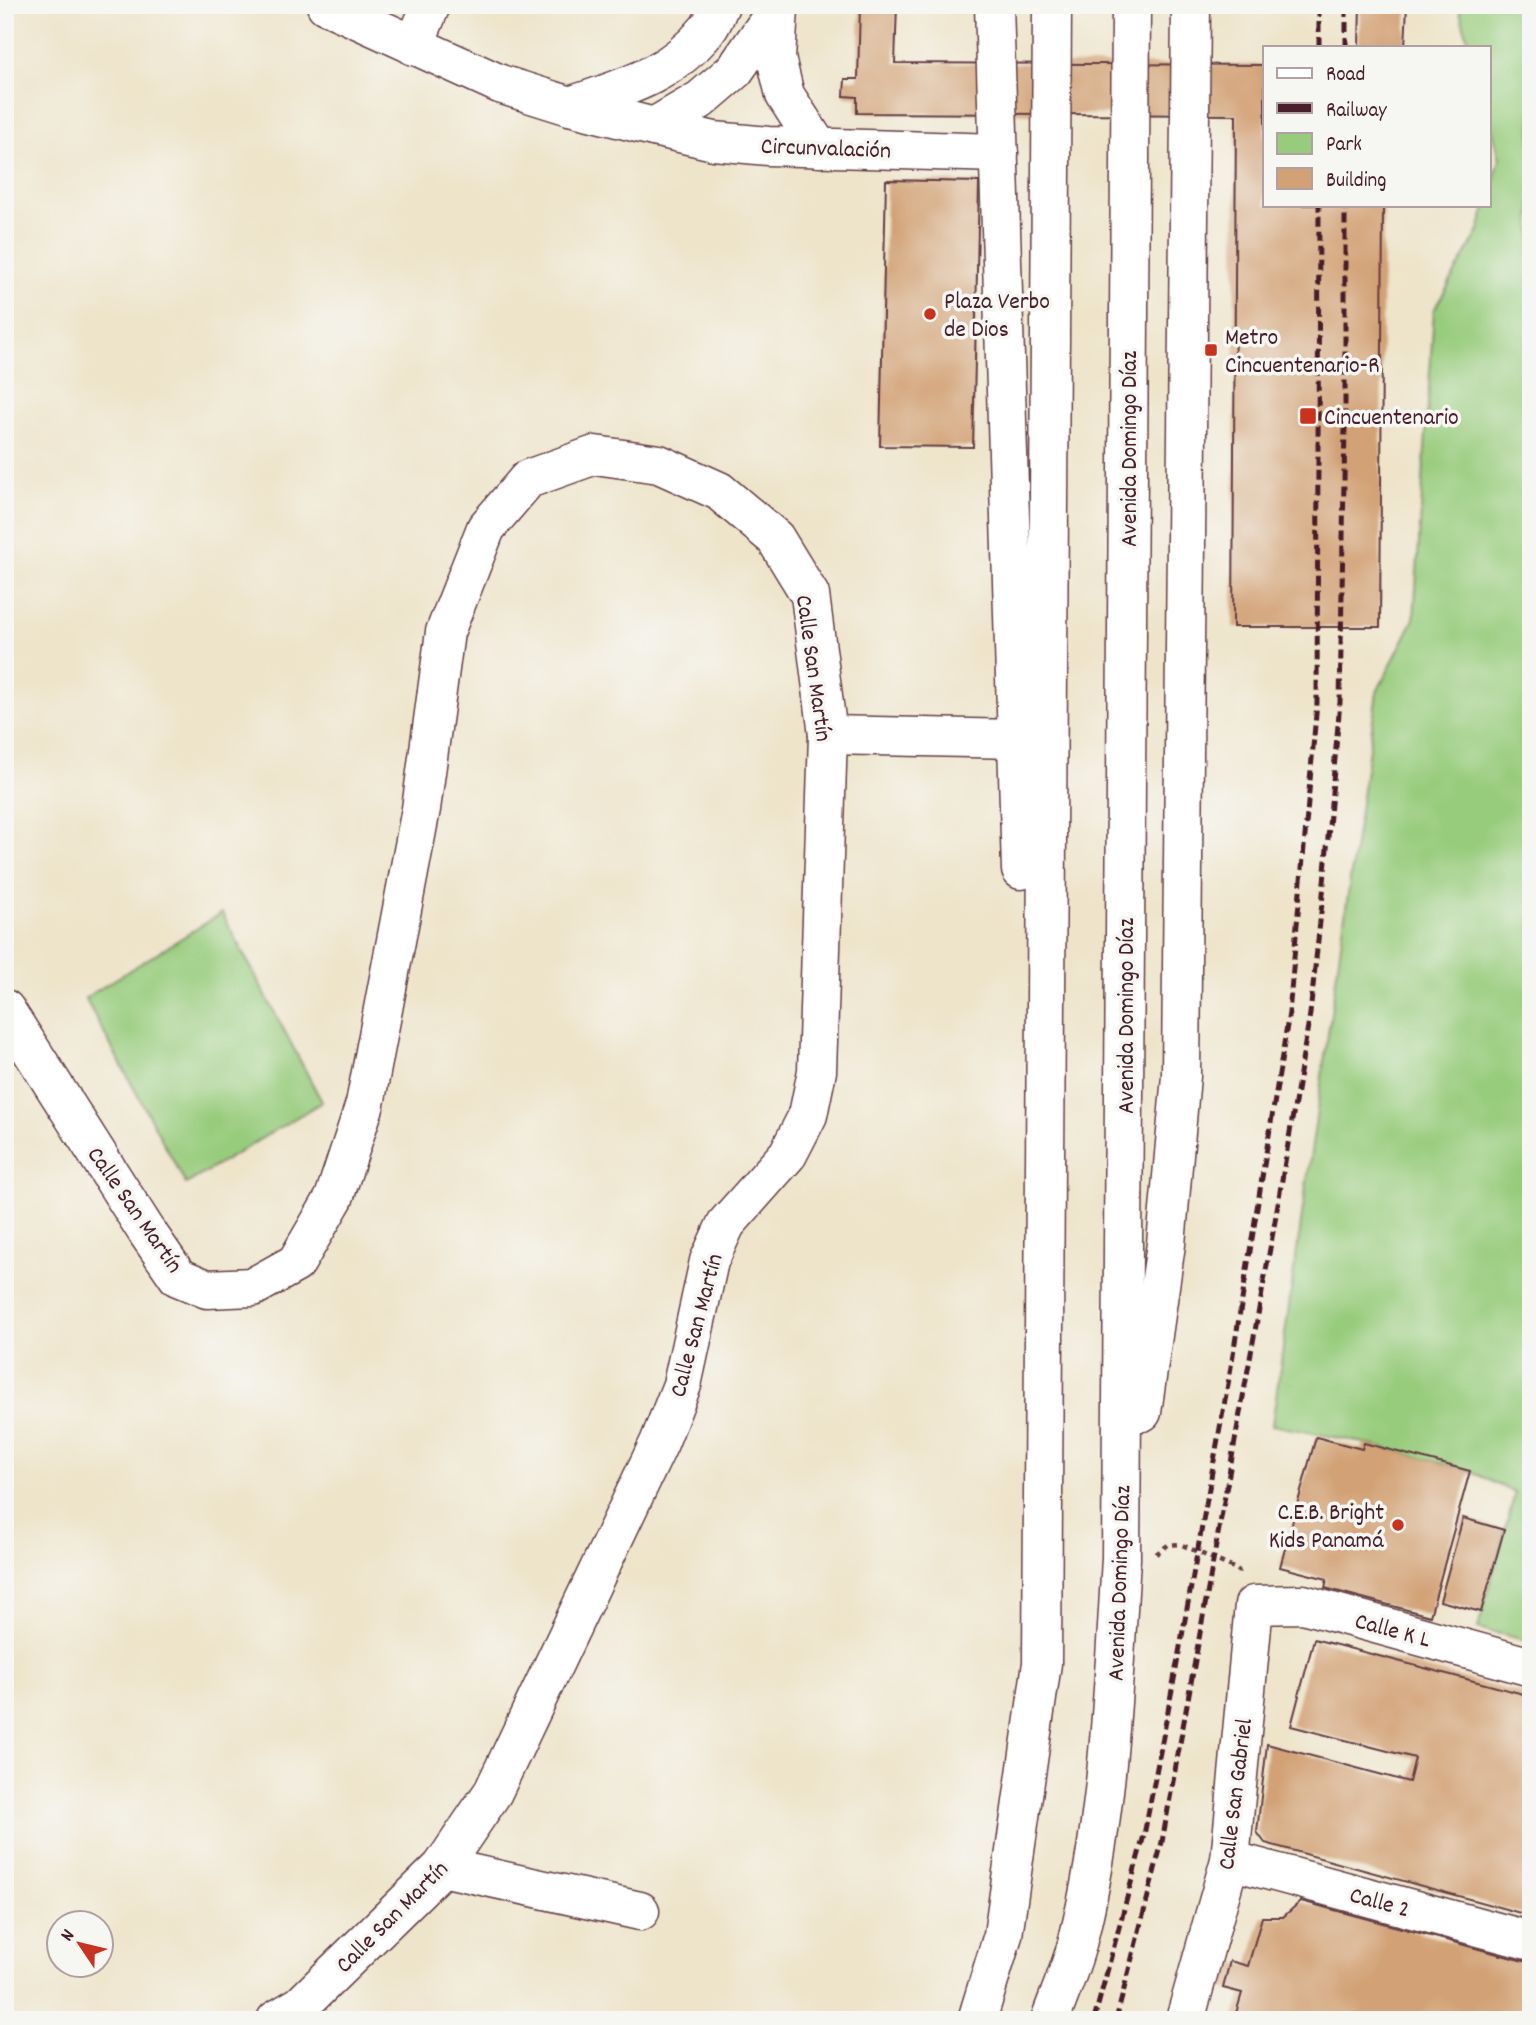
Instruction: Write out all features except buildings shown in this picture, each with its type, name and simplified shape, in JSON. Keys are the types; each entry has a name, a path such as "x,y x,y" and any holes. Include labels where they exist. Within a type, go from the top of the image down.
{"main road":[{"name":"Circunvalación","path":"326,5 500,84 570,106 715,141 768,146 999,153"},
{"path":"414,46 431,5"},
{"path":"570,106 640,82 679,58 709,28 720,5"},
{"path":"994,5 1027,1130 1042,1408"},
{"path":"977,2020 1003,1935 1042,1663 1052,5"},
{"name":"Avenida Domingo Díaz","path":"1050,2020 1076,1945 1100,1829 1113,1704 1121,1559 1131,5"},
{"path":"1121,1559 1166,1244 1181,1076 1191,5"},
{"path":"654,127 700,100 735,70 780,7"},
{"path":"780,7 776,58 785,95 818,148"},
{"name":"Calle San Martín","path":"5,1009 178,1277 207,1289 253,1287 296,1263 334,1198 365,1104 421,809 446,632 486,528 528,478 595,455 659,464 719,491 775,538 810,595 828,734 817,1071 808,1115 788,1154 726,1224 709,1261 682,1385 659,1443 493,1793 442,1867 301,2005 276,2020"},
{"path":"828,734 1017,739"},
{"name":"Calle K L","path":"1254,1605 1303,1604 1531,1667"},
{"name":"Calle San Gabriel","path":"1185,2020 1230,1860 1254,1605"},
{"name":"Calle 2","path":"1230,1860 1531,1941"},
{"path":"442,1867 640,1911"}],"path":[{"path":"1180,1544 1238,1570"}],"green space":[{"path":"1458,5 1531,5 1531,1642 1478,1628 1515,1493 1470,1471 1364,1443 1272,1425 1377,692 1414,619 1434,310 1478,233 1487,206 1490,206 1490,194 1500,159 1490,120 1490,46 1470,46"},
{"path":"222,913 322,1102 186,1184 85,998"}],"railway":[{"path":"1319,5 1319,46"},
{"path":"1346,5 1346,46"},
{"path":"1094,2020 1144,1835 1230,1373 1289,1013 1317,703 1319,206"},
{"path":"1116,2020 1162,1842 1310,1014 1340,702 1345,426 1345,206"}],"place":[{"name":"Plaza Verbo de Dios","path":"930,314"},
{"name":"Metro Cincuentenario-R","path":"1211,350"},
{"name":"Cincuentenario","path":"1308,416"},
{"name":"C.E.B. Bright Kids Panamá","path":"1398,1525"}]}
